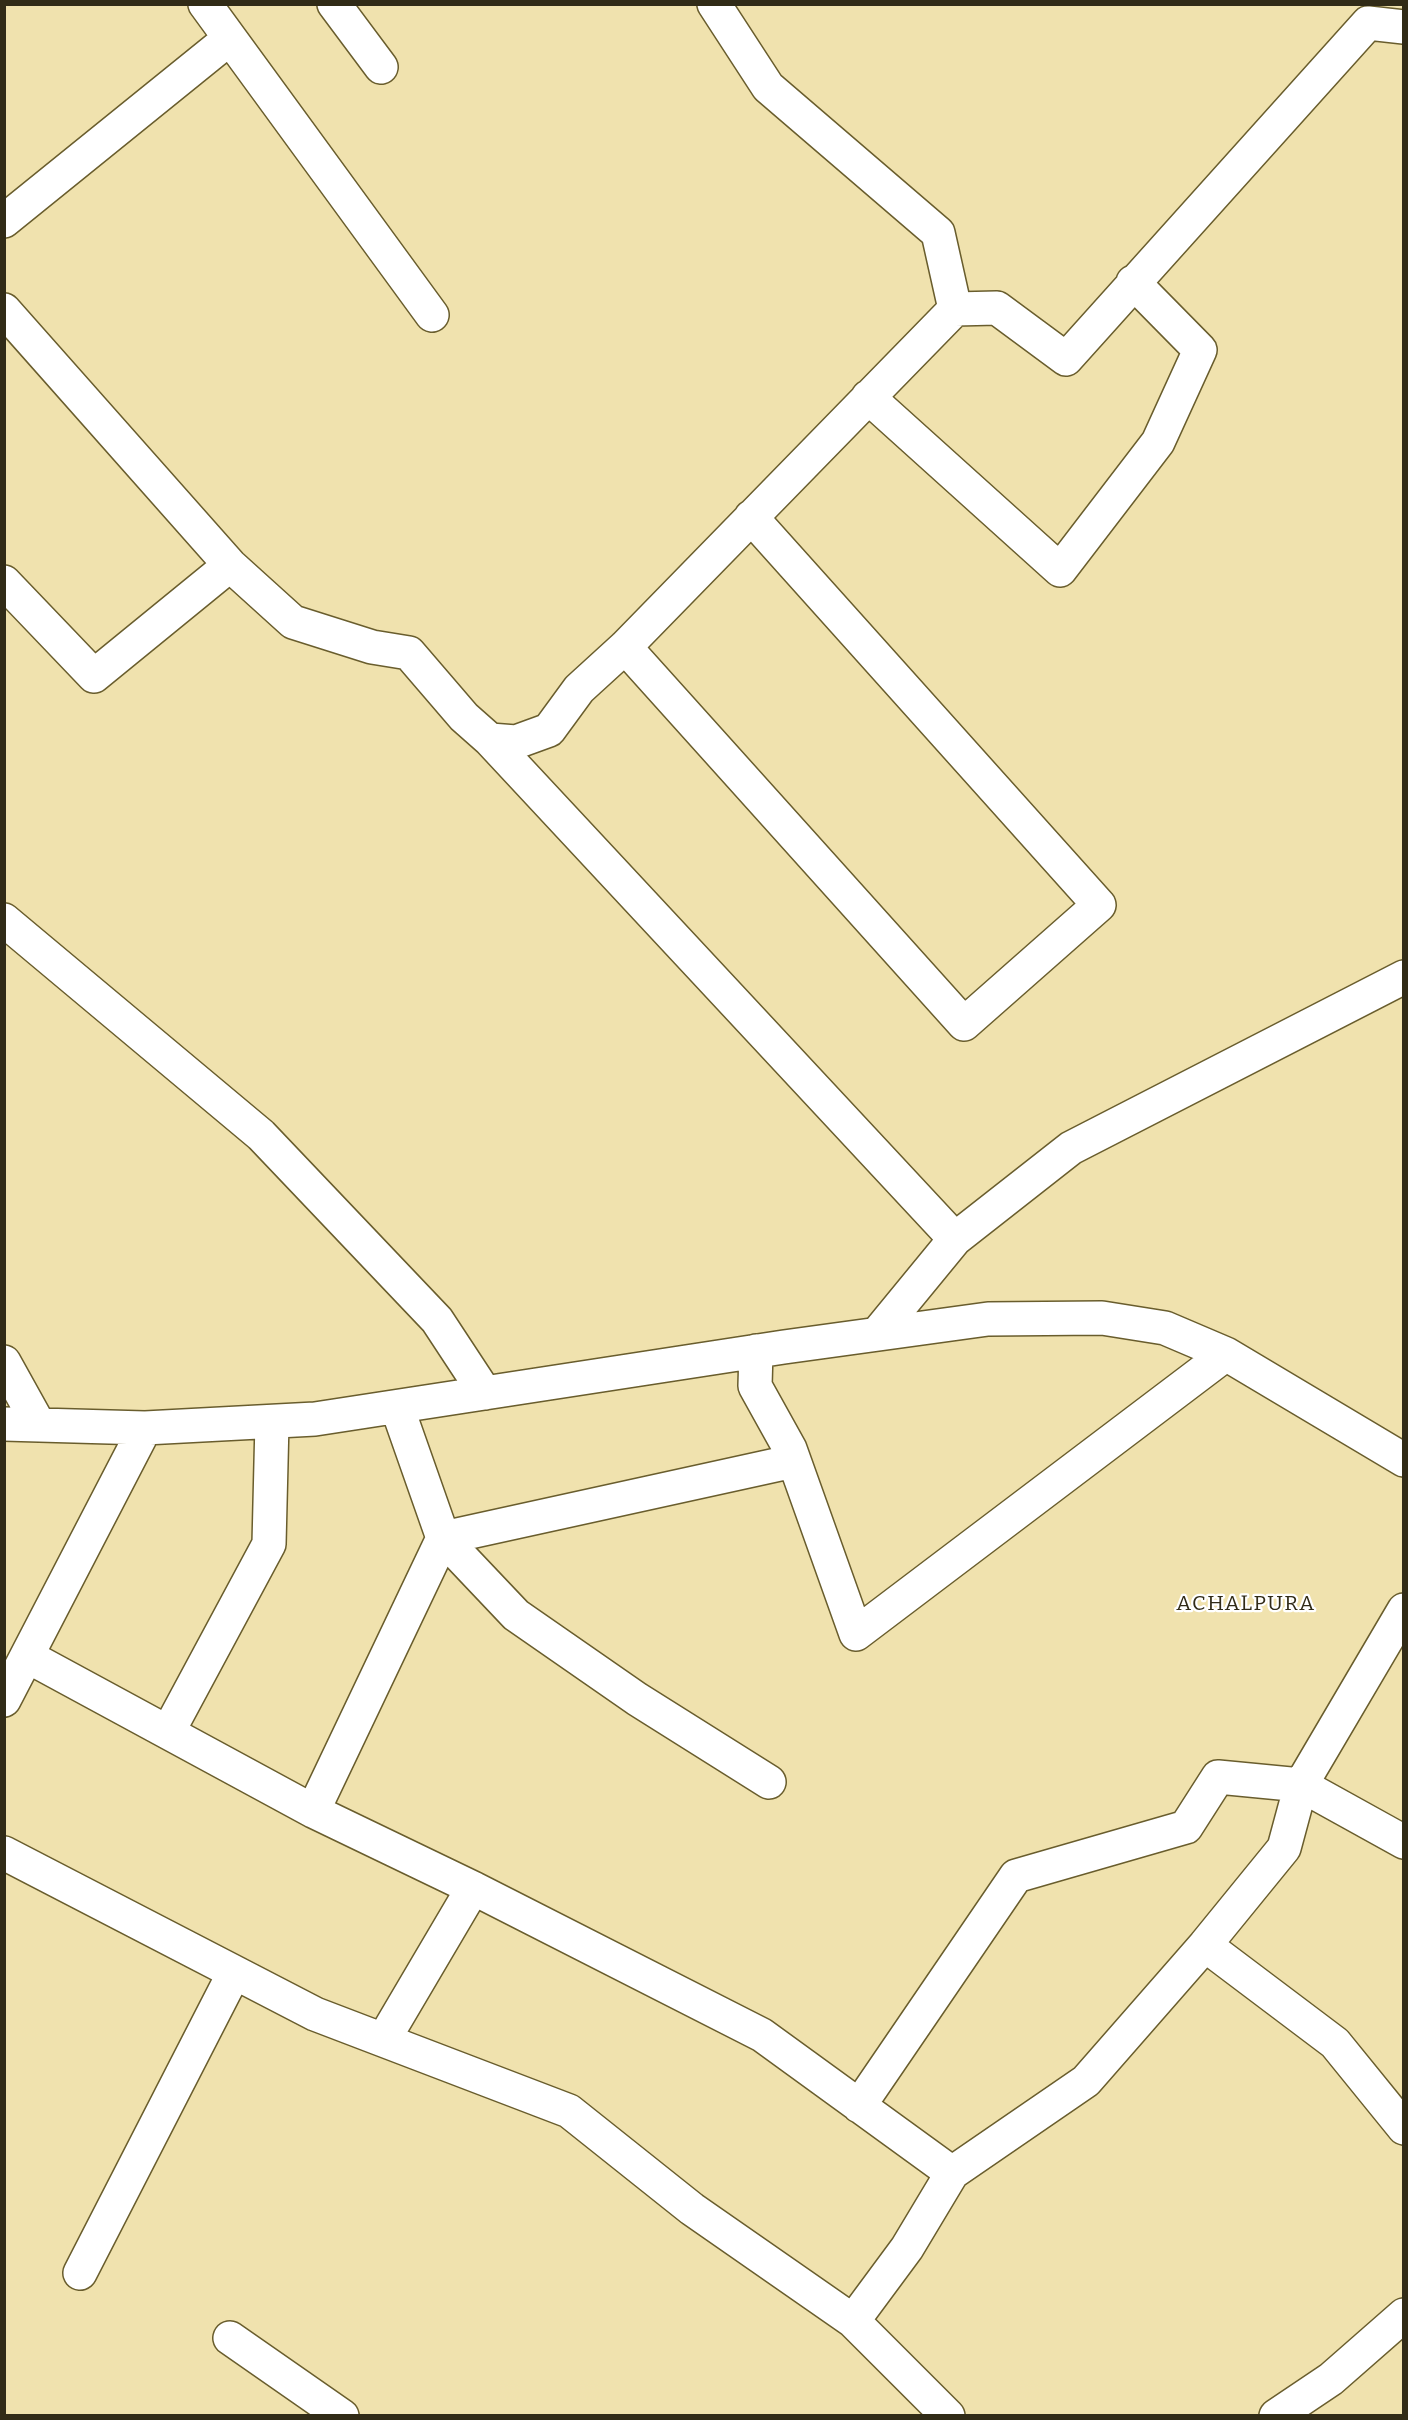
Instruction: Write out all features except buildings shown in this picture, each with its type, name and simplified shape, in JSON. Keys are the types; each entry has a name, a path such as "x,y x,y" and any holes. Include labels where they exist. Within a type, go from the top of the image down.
{"street":[{"path":"205,4 432,315"},
{"path":"334,4 381,67"},
{"path":"714,4 768,87 938,232 955,309"},
{"path":"490,740 516,742 549,730 579,689 625,647 955,309 997,308 1066,359 1368,23 1404,27"},
{"path":"4,221 229,39"},
{"path":"868,397 1060,570 1158,442 1200,350 1133,282"},
{"path":"4,310 230,565 293,622 372,647 409,653 464,717 490,740 955,1239"},
{"path":"625,647 964,1024 1099,905 751,517"},
{"path":"4,582 94,676 230,565"},
{"path":"4,920 261,1135 437,1320 486,1393"},
{"path":"876,1334 955,1239 1071,1148 1404,976"},
{"path":"4,1424 145,1428 315,1419 756,1351 988,1319 1101,1318 1165,1328 1227,1354 1404,1460"},
{"path":"756,1351 755,1386 790,1449 856,1634 1227,1354"},
{"path":"4,1362 39,1425"},
{"path":"397,1407 442,1538 516,1615 637,1699 769,1782"},
{"path":"168,1732 269,1544 272,1422"},
{"path":"4,1700 145,1428"},
{"path":"442,1538 794,1461"},
{"path":"313,1811 442,1538"},
{"path":"853,2321 908,2248 952,2173 1086,2081 1205,1945 1284,1848 1301,1785 1404,1610"},
{"path":"27,1656 313,1811 473,1888 762,2035 952,2173"},
{"path":"859,2106 1016,1876 1186,1827 1218,1778 1301,1785 1404,1842"},
{"path":"4,1852 315,2014 569,2110 692,2209 853,2321 948,2415"},
{"path":"384,2039 473,1888"},
{"path":"1205,1945 1335,2043 1404,2128"},
{"path":"80,2272 234,1973"},
{"path":"1276,2415 1330,2379 1404,2315"},
{"path":"230,2338 342,2415"}],"district":[{"name":"ACHALPURA","path":"1246,1604"}]}
